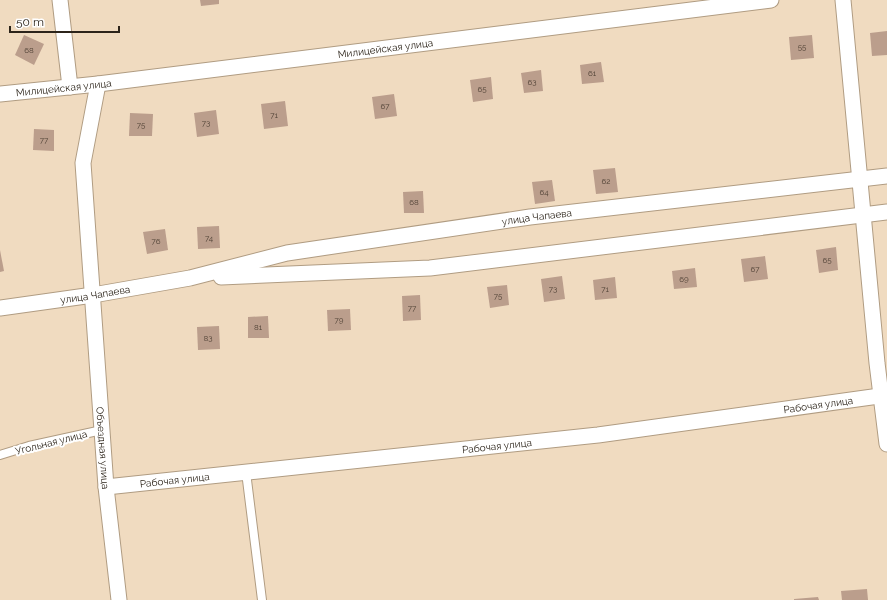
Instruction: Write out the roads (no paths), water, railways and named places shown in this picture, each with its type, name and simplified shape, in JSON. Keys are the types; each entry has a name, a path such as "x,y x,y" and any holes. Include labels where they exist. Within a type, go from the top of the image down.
{"street":[{"path":"60,0 70,87"},
{"name":"Милицейская улица","path":"0,94 98,84 771,0"},
{"path":"844,0 863,215 884,396 887,444"},
{"name":"Объездная улица","path":"98,84 84,163 106,487 119,600"},
{"name":"улица Чапаева","path":"0,308 93,295 190,278 287,253 530,217 887,176"},
{"name":"улица Чапаева","path":"190,278 430,268 887,212"},
{"name":"Рабочая улица","path":"106,487 598,436 884,396"}],"lane":[{"name":"Угольная улица","path":"0,455 29,446 102,430"},
{"path":"246,472 262,600"}]}
